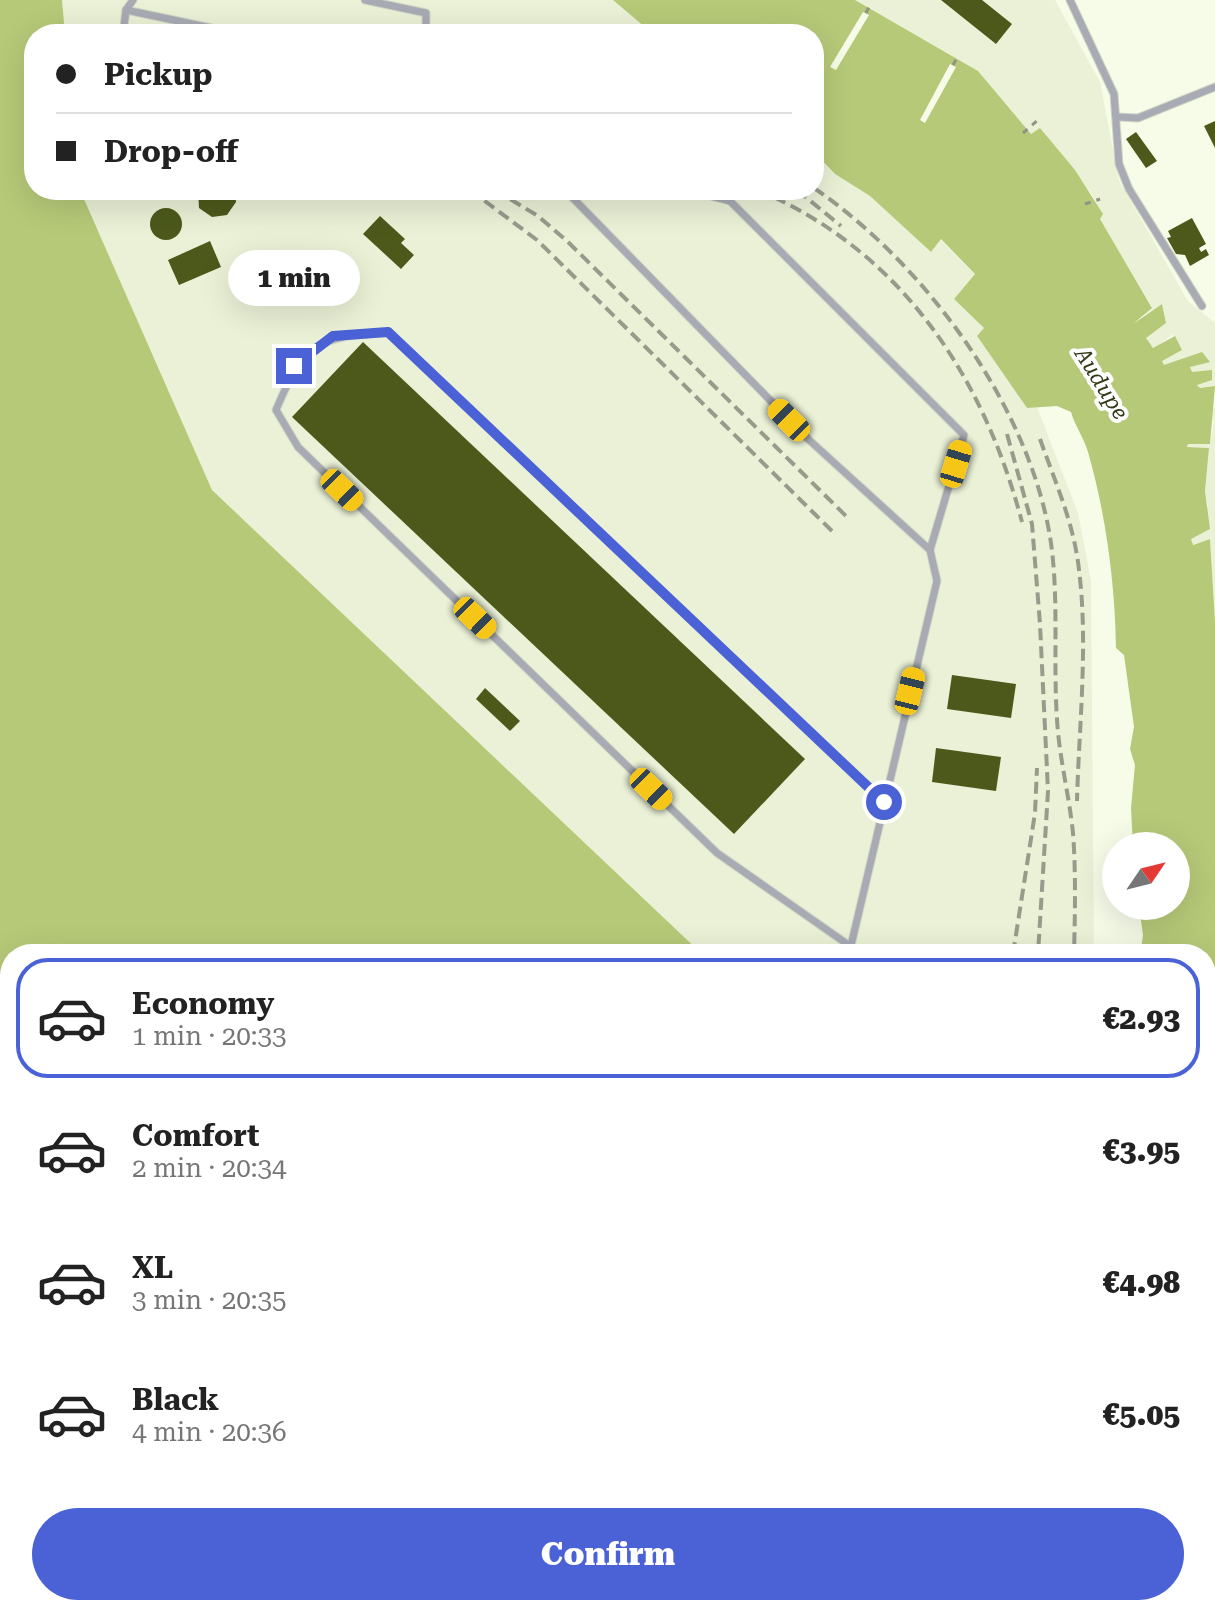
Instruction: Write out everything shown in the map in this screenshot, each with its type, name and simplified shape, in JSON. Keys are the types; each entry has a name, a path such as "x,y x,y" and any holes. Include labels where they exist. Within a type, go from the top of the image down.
{"lane":[{"path":"124,24 126,10 133,0"},
{"path":"365,0 426,13 426,24"},
{"path":"1070,0 1104,67 1118,117 1119,164 1129,189 1202,306"},
{"path":"126,10 192,24"},
{"path":"1118,117 1138,118 1215,87"},
{"path":"575,200 808,439 930,550"},
{"path":"726,200 964,435 930,550 937,581 851,944"},
{"path":"842,944 717,853 298,447 276,410 294,366 333,336 388,332 884,802"}],"path":[{"path":"866,13 869,7"},
{"path":"953,65 957,58"},
{"path":"1023,133 1039,119"},
{"path":"1085,204 1100,199"}],"shaded area":[{"path":"62,0 613,0 641,24 64,24"},
{"path":"855,0 1055,0 1100,82 1119,181 1188,301 1215,323 1215,386 1199,388 1191,372 1190,366 1202,352 1165,366 1162,361 1174,334 1153,349 1145,338 1166,323 1162,304 1131,323 1152,307 1100,219 1102,213 1091,193 1039,129 1031,134 978,71"},
{"path":"824,162 835,174 870,196 930,251 940,239 975,274 954,299 984,328 977,336 1027,408 1037,407 1078,513 1091,581 1094,944 691,944 212,490 84,200 824,200"},
{"path":"1215,408 1215,622 1210,539 1192,545 1191,539 1208,505 1205,492 1209,448 1187,447 1188,444 1210,444 1214,423 1211,409"}],"water":[{"path":"0,0 62,0 64,24 24,24 24,200 84,200 212,490 691,944 0,944"},
{"name":"Audupe","path":"613,0 855,0 978,71 1031,134 1040,128 1075,170 1103,214 1100,219 1152,308 1133,324 1162,304 1166,323 1146,338 1153,348 1175,336 1182,350 1162,361 1164,365 1202,352 1210,362 1190,367 1192,372 1212,370 1212,380 1197,385 1200,388 1215,386 1210,444 1188,444 1187,447 1209,448 1205,491 1210,529 1191,539 1193,545 1210,539 1215,622 1215,944 1142,944 1141,920 1190,920 1190,832 1132,832 1135,765 1130,749 1134,727 1124,655 1116,648 1114,599 1100,500 1088,452 1071,412 1057,406 1027,408 977,336 984,328 954,299 975,274 941,239 931,252 870,196 835,174 824,162 824,24 641,24"}],"pier":[{"path":"863,12 869,15 836,70 830,67"},
{"path":"950,64 956,67 925,123 920,120"}],"building":[{"path":"941,0 982,0 1012,24 996,44"},
{"path":"1215,121 1215,148 1204,126"},
{"path":"1136,132 1157,161 1146,168 1126,139"},
{"path":"199,200 236,200 227,215 212,217 199,208"},
{"path":"166,208 177,213 182,224 177,235 166,240 155,235 150,224 155,213"},
{"path":"380,216 405,239 401,243 414,255 401,269 363,234"},
{"path":"1192,218 1206,244 1199,248 1201,252 1206,249 1209,255 1190,266 1185,255 1176,254 1167,238 1171,237 1168,231"},
{"path":"210,241 221,267 179,285 168,260"},
{"path":"363,342 805,759 734,834 292,417"},
{"path":"952,675 1016,684 1011,718 947,709"},
{"path":"485,688 520,721 510,731 476,699"},
{"path":"936,748 1001,757 996,791 932,782"}],"railway":[{"path":"824,196 895,257 967,343 1021,441 1040,492 1053,565 1057,719 1074,848 1074,944"},
{"path":"483,200 537,240 833,532"},
{"path":"512,200 538,216 568,242 847,517"},
{"path":"778,200 809,216 854,247 894,283 929,324 959,368 984,417 1022,522"},
{"path":"809,200 841,226"},
{"path":"1007,434 1032,524 1040,624 1048,791 1039,944"},
{"path":"1040,439 1072,530 1081,591 1083,651 1077,801"},
{"path":"1015,944 1035,813 1037,768"}],"route":[{"path":"294,366 333,336 388,332 884,802"}]}
